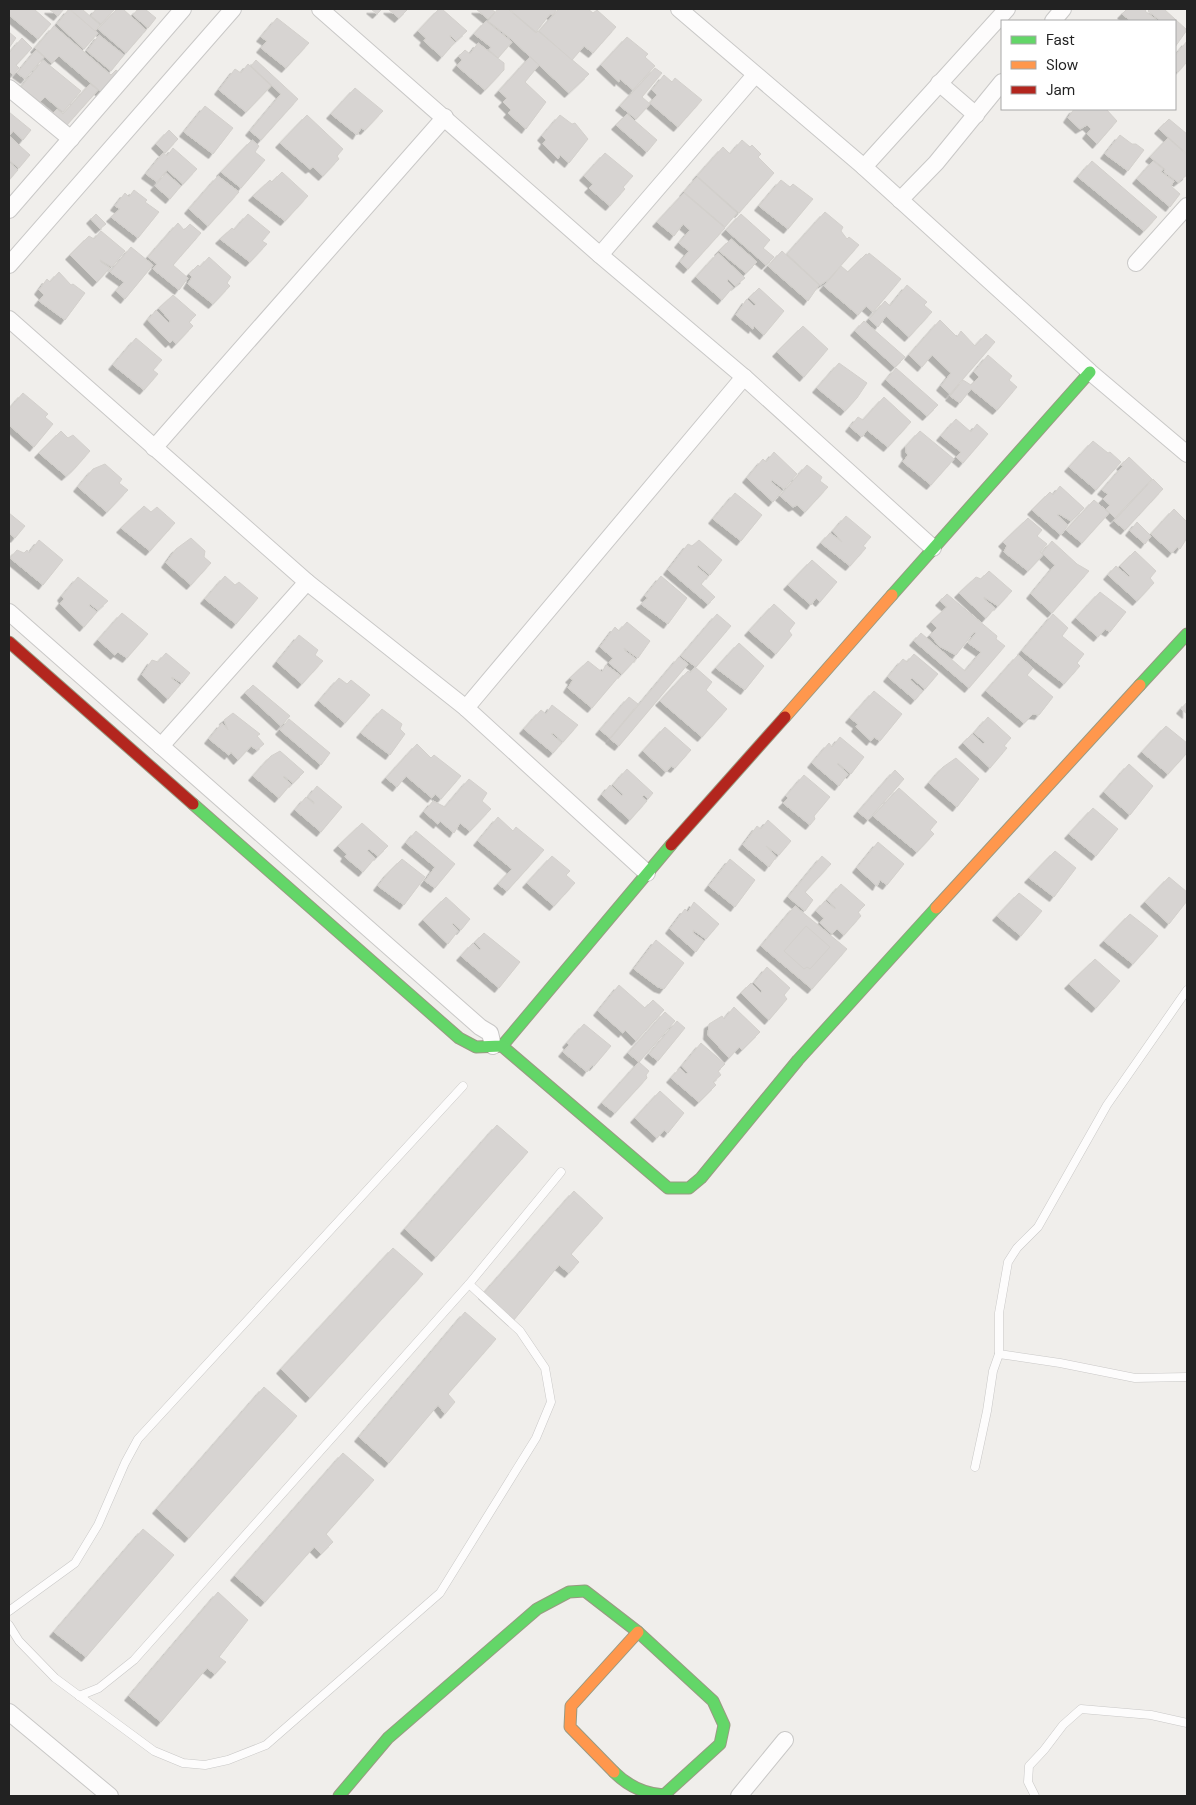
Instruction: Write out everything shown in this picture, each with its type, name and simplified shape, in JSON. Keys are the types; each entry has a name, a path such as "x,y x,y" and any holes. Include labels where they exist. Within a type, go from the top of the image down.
{"street":[{"path":"9,210 183,9"},
{"path":"9,265 232,9"},
{"path":"320,9 600,255 744,377 933,548"},
{"path":"679,9 864,167 1090,372 1187,454"},
{"path":"864,167 1008,9"},
{"path":"1054,20 1063,9"},
{"path":"600,255 755,75"},
{"path":"939,83 976,115"},
{"path":"900,200 936,163 1001,83"},
{"path":"9,88 71,139"},
{"path":"154,448 445,117"},
{"path":"1136,263 1187,206"},
{"path":"9,319 307,582 466,708 647,873"},
{"path":"9,642 459,1038 476,1047 497,1046 647,873 1090,372"},
{"path":"466,708 744,377"},
{"path":"161,746 307,582"},
{"path":"9,612 490,1033 497,1046 668,1188 689,1188 701,1178 798,1060 1187,634"},
{"path":"339,1796 388,1738 537,1609 569,1592 585,1591 638,1632 713,1701 724,1725 720,1744 664,1795 649,1794 622,1779 570,1727 571,1706 638,1632"},
{"path":"9,1712 89,1790 110,1796"},
{"path":"739,1796 785,1740"}],"lane":[{"path":"975,1467 993,1371 999,1354 1000,1313 1008,1262 1017,1248 1038,1228 1107,1105 1187,990"},
{"path":"9,1611 75,1563 98,1525 125,1463 138,1439 463,1086"},
{"path":"79,1696 99,1688 134,1660 469,1284 561,1172"},
{"path":"9,1625 19,1641 55,1678 154,1751 183,1763 205,1765 228,1760 266,1745 440,1593 536,1438 551,1402 545,1368 520,1331 469,1284"},
{"path":"999,1354 1060,1363 1135,1378 1187,1377"},
{"path":"1035,1796 1028,1782 1029,1766 1064,1725 1081,1709 1151,1715 1187,1723"}],"building":[{"path":"9,9 34,9 51,24 38,39 9,15"},
{"path":"49,9 64,9 58,16"},
{"path":"69,9 98,33 84,49 57,24"},
{"path":"70,9 82,9 100,25 95,31"},
{"path":"96,9 115,9 101,24 91,16"},
{"path":"117,9 123,9 146,30 126,53 98,29"},
{"path":"138,9 145,9 156,18 148,28 133,15"},
{"path":"371,9 382,9 377,14"},
{"path":"388,9 408,9 399,18"},
{"path":"439,9 442,9 467,31 456,41 450,35 455,42 442,57 424,41 426,38 418,31"},
{"path":"476,9 491,9 495,12 488,19"},
{"path":"498,9 508,9 536,33 538,31 589,74 569,93 510,38 488,21"},
{"path":"509,9 557,9 553,15 550,14 536,32"},
{"path":"559,9 588,9 593,13 597,10 616,27 593,53 584,46 572,60 539,31"},
{"path":"1127,9 1147,9 1145,11 1157,20 1130,20 1122,14"},
{"path":"1150,9 1164,9 1187,30 1176,46 1176,20 1160,20 1148,11"},
{"path":"277,18 309,43 286,68 261,48 267,41 261,37"},
{"path":"486,21 512,42 498,58 489,50 491,47 474,34"},
{"path":"54,26 111,75 116,70 124,76 106,96 59,56 52,63 35,48"},
{"path":"9,32 16,38 9,48"},
{"path":"99,35 124,55 111,71 87,51"},
{"path":"627,37 648,54 645,57 655,66 633,90 620,79 619,82 601,65"},
{"path":"22,38 32,48 16,65 19,68 13,75 9,71 9,53"},
{"path":"1187,41 1187,62 1178,72 1176,71 1176,55"},
{"path":"478,43 504,63 504,70 485,90 457,66 462,60 459,56 465,50 470,54"},
{"path":"36,50 44,57 25,79 17,73"},
{"path":"530,57 539,65 525,82 546,102 526,129 508,113 511,110 503,102 507,98 499,91"},
{"path":"43,60 81,91 63,112 45,97 40,102 21,87"},
{"path":"256,60 298,99 261,140 250,131 281,94 251,66"},
{"path":"248,64 271,86 246,112 219,90 235,69 241,73"},
{"path":"655,68 662,73 642,97 650,104 636,119 620,106"},
{"path":"664,75 672,82 675,78 702,100 678,127 650,103 657,95 652,90"},
{"path":"90,84 98,90 66,126 52,114 57,109 63,114"},
{"path":"355,88 383,111 365,130 361,128 357,135 331,114"},
{"path":"205,106 233,128 213,154 184,132"},
{"path":"1073,110 1107,110 1117,121 1097,144 1087,134 1091,129 1087,125 1080,129 1068,118"},
{"path":"9,112 31,130 23,140 13,131 9,136"},
{"path":"627,114 657,140 647,152 616,125"},
{"path":"307,115 343,149 337,156 339,159 323,176 313,167 310,169 280,143"},
{"path":"560,115 572,124 575,123 588,139 569,163 560,155 558,159 543,144 546,140 542,136"},
{"path":"1169,119 1187,134 1187,154 1159,129"},
{"path":"169,130 178,139 165,153 156,144"},
{"path":"1120,135 1144,150 1128,171 1105,154"},
{"path":"9,136 30,155 19,168 9,160"},
{"path":"1168,138 1187,155 1187,175 1178,182 1164,172 1165,169 1150,157"},
{"path":"252,140 259,146 255,152 265,160 241,188 221,172"},
{"path":"742,140 750,147 752,145 761,154 758,157 774,173 739,213 697,176 723,147 730,154"},
{"path":"173,148 197,169 183,184 167,170 157,182 146,174 163,153 167,156"},
{"path":"605,153 633,176 623,187 625,189 610,206 589,188 593,184 584,176"},
{"path":"1092,161 1157,217 1144,231 1078,177"},
{"path":"1153,161 1163,169 1161,172 1174,181 1171,186 1180,194 1170,207 1137,179"},
{"path":"9,162 18,170 9,180"},
{"path":"282,172 308,196 285,221 253,196"},
{"path":"166,173 181,186 170,199 155,186"},
{"path":"218,176 239,192 208,226 189,209"},
{"path":"697,177 737,213 725,227 684,192"},
{"path":"781,180 790,187 793,184 813,199 788,229 759,206"},
{"path":"134,190 147,200 145,202 159,212 138,238 111,217 120,209 115,206 125,193 129,197"},
{"path":"684,193 725,228 688,269 680,262 689,251 679,243 690,230 683,224 674,236 657,222"},
{"path":"825,212 843,227 841,231 847,239 849,237 859,245 829,279 820,285 787,254"},
{"path":"96,214 106,224 100,229 91,219"},
{"path":"248,214 270,232 262,241 267,244 250,262 220,239 232,228 234,230"},
{"path":"741,214 770,240 763,248 774,257 766,265 726,230"},
{"path":"178,223 184,230 190,224 201,233 173,265 188,278 179,290 153,269 157,264 148,257"},
{"path":"101,231 125,251 112,267 100,260 110,268 97,282 70,255 89,236 94,239"},
{"path":"731,239 757,262 746,273 719,251"},
{"path":"131,247 153,265 125,299 116,291 124,282 110,272"},
{"path":"782,251 819,285 808,301 768,266"},
{"path":"718,253 745,278 735,286 728,279 727,281 733,287 722,300 696,277"},
{"path":"869,253 901,279 873,312 866,306 858,315 824,286 841,266 848,272"},
{"path":"209,257 231,277 227,283 230,286 213,304 188,284 192,277 189,274 198,265 200,267"},
{"path":"59,272 71,285 73,284 85,293 65,320 39,301 44,295 39,290 47,279 50,282"},
{"path":"907,285 927,302 924,305 932,312 909,337 886,316 878,327 869,319 885,301 890,306"},
{"path":"759,288 784,311 764,335 754,326 753,329 736,315 747,299 754,306 756,304 749,298"},
{"path":"173,295 196,315 189,322 193,326 176,344 173,340 170,343 148,320 156,310 169,323 170,321 159,308"},
{"path":"940,320 957,337 961,331 975,346 986,334 995,342 950,394 941,386 951,373 932,355 922,367 909,355"},
{"path":"864,321 905,357 895,367 855,331"},
{"path":"803,326 828,349 804,377 777,352"},
{"path":"136,338 162,360 153,370 158,374 144,390 113,365"},
{"path":"988,355 1012,376 1009,380 1017,387 1000,407 997,410 971,389 960,403 950,396 963,380 971,385 979,377 974,372"},
{"path":"839,363 867,383 845,411 817,388"},
{"path":"896,368 938,405 927,416 886,380"},
{"path":"23,393 48,414 45,417 53,424 34,447 9,425 9,409"},
{"path":"884,397 911,422 888,447 867,430 862,437 850,427 858,417 863,420"},
{"path":"956,419 971,432 977,424 988,434 963,463 956,457 961,452 941,436"},
{"path":"61,431 68,438 73,435 90,451 66,476 39,453"},
{"path":"920,431 954,459 931,485 903,462 908,455 906,446"},
{"path":"1093,441 1121,462 1096,490 1069,467"},
{"path":"774,452 797,474 784,489 772,480 771,482 782,491 773,502 747,478 763,459 766,462"},
{"path":"1129,457 1152,479 1115,518 1106,509 1110,505 1103,499 1108,494 1102,490"},
{"path":"105,464 122,479 119,483 128,490 107,512 78,487 93,469"},
{"path":"807,465 822,477 820,481 828,487 805,512 797,505 793,507 780,496"},
{"path":"1153,479 1163,489 1125,530 1114,521"},
{"path":"1060,486 1084,508 1071,521 1059,514 1057,515 1068,525 1061,535 1032,510 1050,492 1053,495"},
{"path":"735,493 762,515 741,541 713,519"},
{"path":"1094,500 1109,513 1082,543 1066,530"},
{"path":"144,506 151,512 157,507 175,523 150,551 121,528"},
{"path":"1174,509 1187,522 1187,538 1180,549 1177,547 1172,553 1151,534"},
{"path":"9,513 25,526 15,538 9,533"},
{"path":"846,516 871,537 863,546 866,548 850,566 821,543 830,533 842,542 833,531"},
{"path":"1028,518 1042,530 1037,536 1047,544 1040,552 1043,555 1028,571 1004,552 1007,546 1003,542"},
{"path":"1137,522 1151,536 1145,544 1130,531"},
{"path":"191,538 205,551 204,557 211,563 191,585 166,563 176,549"},
{"path":"39,540 63,560 43,585 10,558 17,550 24,553 27,550 29,553"},
{"path":"699,540 722,560 710,575 698,565 697,567 708,576 701,584 715,597 708,604 668,570 688,544 692,546"},
{"path":"1052,541 1077,564 1089,571 1052,613 1031,594 1055,565 1042,553"},
{"path":"1135,551 1156,571 1150,578 1154,583 1137,601 1108,575 1116,566 1129,577 1120,566"},
{"path":"812,560 837,582 820,602 816,598 811,605 788,585"},
{"path":"989,571 1012,591 998,606 984,597 995,608 986,618 959,593 976,577 981,579"},
{"path":"225,576 235,585 239,582 258,598 236,624 205,599"},
{"path":"661,576 687,598 668,624 641,604 648,598 645,596"},
{"path":"78,577 108,601 98,610 90,604 89,606 97,612 84,627 60,604 64,599 62,596"},
{"path":"1100,592 1126,612 1110,632 1105,629 1098,637 1076,618"},
{"path":"947,594 997,636 996,639 1005,646 969,688 914,641 921,633 965,671 981,652 968,643 976,633 974,632 956,655 939,646 930,635 937,628 931,622 947,607 940,601"},
{"path":"774,604 795,623 789,631 792,635 776,654 749,631"},
{"path":"122,613 148,634 127,658 118,652 115,655 98,640"},
{"path":"717,614 731,626 696,667 681,656"},
{"path":"1053,614 1068,628 1062,636 1084,654 1077,663 1080,666 1064,684 1022,651"},
{"path":"627,622 650,641 638,658 624,648 625,651 636,659 622,674 609,663 613,658 600,647 615,627 619,631"},
{"path":"299,635 318,650 315,655 323,661 302,684 277,662"},
{"path":"739,643 764,666 745,690 716,668"},
{"path":"166,653 190,673 182,683 171,678 180,685 168,699 142,675 152,660 158,662"},
{"path":"914,654 938,674 925,689 912,678 910,680 923,691 915,700 888,677 903,659 907,662"},
{"path":"1018,655 1033,668 1027,675 1053,697 1039,715 1033,714 1024,723 986,691"},
{"path":"679,657 688,664 619,746 610,739"},
{"path":"588,661 602,672 606,665 620,675 592,708 568,688 573,680 570,678"},
{"path":"695,667 712,682 706,690 727,709 702,737 660,701 688,671 690,673"},
{"path":"339,678 347,684 351,680 370,695 345,723 319,701"},
{"path":"253,685 290,716 281,726 245,693"},
{"path":"874,691 902,714 880,741 874,737 871,741 856,727 858,724 850,718"},
{"path":"629,697 638,704 610,738 600,730"},
{"path":"1187,702 1187,714 1181,709"},
{"path":"552,705 578,725 563,742 553,733 551,734 562,743 553,753 524,729 541,710 546,714"},
{"path":"382,709 402,724 400,729 405,734 390,755 361,733"},
{"path":"233,713 260,734 257,736 264,744 257,750 251,746 238,760 231,752 229,755 209,739 222,723 228,730 224,720"},
{"path":"988,717 1011,738 1004,746 1007,748 990,768 963,743 972,734 983,744 985,742 974,733"},
{"path":"289,719 330,753 321,765 280,730"},
{"path":"1166,726 1187,743 1187,753 1168,774 1142,752"},
{"path":"665,727 691,750 675,768 671,766 666,772 643,751"},
{"path":"840,737 864,757 851,774 837,764 848,774 839,786 812,763 829,743 832,747"},
{"path":"417,744 431,758 434,755 461,776 441,799 435,794 432,798 406,776 397,787 386,778"},
{"path":"280,751 304,772 293,783 283,777 291,784 279,798 253,776 271,756"},
{"path":"956,758 979,779 957,807 929,783 943,767"},
{"path":"1129,764 1153,786 1130,815 1104,792"},
{"path":"627,769 653,793 648,799 644,795 642,797 647,801 630,820 602,795 610,785 622,796 623,794 613,785"},
{"path":"895,770 904,779 868,820 858,812"},
{"path":"804,775 830,797 814,816 815,819 810,825 783,803 788,798 786,796"},
{"path":"469,779 487,793 482,801 491,809 470,831 460,823 454,833 440,821 438,824 424,812 433,801 445,807"},
{"path":"317,786 342,807 321,832 295,810 306,797 314,804 308,797"},
{"path":"899,788 937,822 930,830 934,834 917,852 873,816"},
{"path":"1093,808 1118,829 1096,856 1069,834"},
{"path":"498,817 513,831 516,827 544,850 507,891 498,884 512,869 478,841"},
{"path":"768,820 791,841 779,855 766,846 776,857 769,867 743,845 757,826 761,829"},
{"path":"362,823 388,846 378,856 369,849 367,851 375,858 363,872 345,857 347,854 338,846"},
{"path":"416,831 455,864 435,888 425,881 435,867 406,843"},
{"path":"878,842 904,864 887,885 880,880 877,886 857,868"},
{"path":"1055,851 1076,868 1054,897 1029,878"},
{"path":"552,856 570,871 566,875 575,883 554,906 527,883"},
{"path":"822,856 831,864 805,892 813,900 805,911 788,897"},
{"path":"402,859 425,877 404,905 378,886"},
{"path":"730,859 755,880 735,907 709,886"},
{"path":"1169,877 1187,892 1187,901 1169,924 1145,902"},
{"path":"841,884 865,905 858,912 861,916 844,935 837,929 832,934 820,923 824,918 816,911 825,901 836,908 827,900"},
{"path":"1019,893 1042,911 1021,936 997,916"},
{"path":"446,897 470,919 461,930 452,924 458,931 448,944 423,920"},
{"path":"694,902 719,924 706,939 693,930 693,933 704,941 696,952 670,929 685,909 688,912"},
{"path":"795,906 847,949 812,989 761,946"},
{"path":"1130,914 1158,936 1133,964 1104,941"},
{"path":"806,926 830,947 810,969 807,967 804,969 784,951"},
{"path":"484,933 520,962 499,988 461,956 473,943 479,950 481,949 475,942"},
{"path":"656,940 684,963 664,989 658,987 634,969"},
{"path":"1095,959 1120,981 1096,1008 1069,984"},
{"path":"767,967 790,988 784,995 787,999 769,1020 741,993 751,983 761,993 762,991 754,983"},
{"path":"619,985 645,1008 653,1000 664,1010 636,1041 625,1030 623,1033 598,1011"},
{"path":"734,1007 760,1032 742,1050 739,1047 729,1058 708,1035 709,1024 722,1016 724,1019"},
{"path":"665,1012 675,1021 639,1062 628,1053"},
{"path":"677,1021 685,1028 658,1061 649,1054"},
{"path":"584,1024 611,1046 587,1072 563,1052 569,1045 567,1043"},
{"path":"701,1043 725,1064 718,1071 721,1075 713,1082 716,1085 699,1102 671,1078 680,1068 686,1074 688,1073 682,1066"},
{"path":"639,1062 649,1071 646,1075 647,1078 615,1113 602,1103"},
{"path":"660,1091 684,1113 668,1133 664,1130 657,1138 635,1118"},
{"path":"497,1125 528,1152 436,1257 405,1229"},
{"path":"574,1191 603,1218 571,1254 579,1262 569,1273 559,1265 513,1321 483,1294"},
{"path":"393,1248 423,1274 310,1398 281,1369"},
{"path":"465,1312 496,1339 448,1394 455,1402 445,1414 438,1405 389,1463 359,1437"},
{"path":"264,1387 297,1416 189,1538 157,1509"},
{"path":"343,1453 374,1480 326,1534 333,1542 321,1554 314,1547 265,1602 235,1576"},
{"path":"143,1529 174,1555 86,1657 54,1632"},
{"path":"218,1592 248,1620 219,1657 226,1662 215,1674 207,1668 161,1722 129,1696"}],"traffic: fast":[{"path":"892,595 1090,372"},
{"path":"1140,685 1187,634"},
{"path":"193,804 459,1038 476,1047 502,1046 671,845"},
{"path":"502,1046 668,1188 689,1188 701,1178 798,1060 936,908"},
{"path":"339,1796 388,1738 537,1609 569,1592 585,1591 638,1632 713,1701 724,1725 720,1744 664,1795 637,1788 614,1772"}],"traffic: slow":[{"path":"785,717 892,595"},
{"path":"936,908 1140,685"},
{"path":"614,1772 570,1727 571,1706 638,1632"}],"traffic: jam":[{"path":"9,642 193,804"},
{"path":"671,845 785,717"}]}
